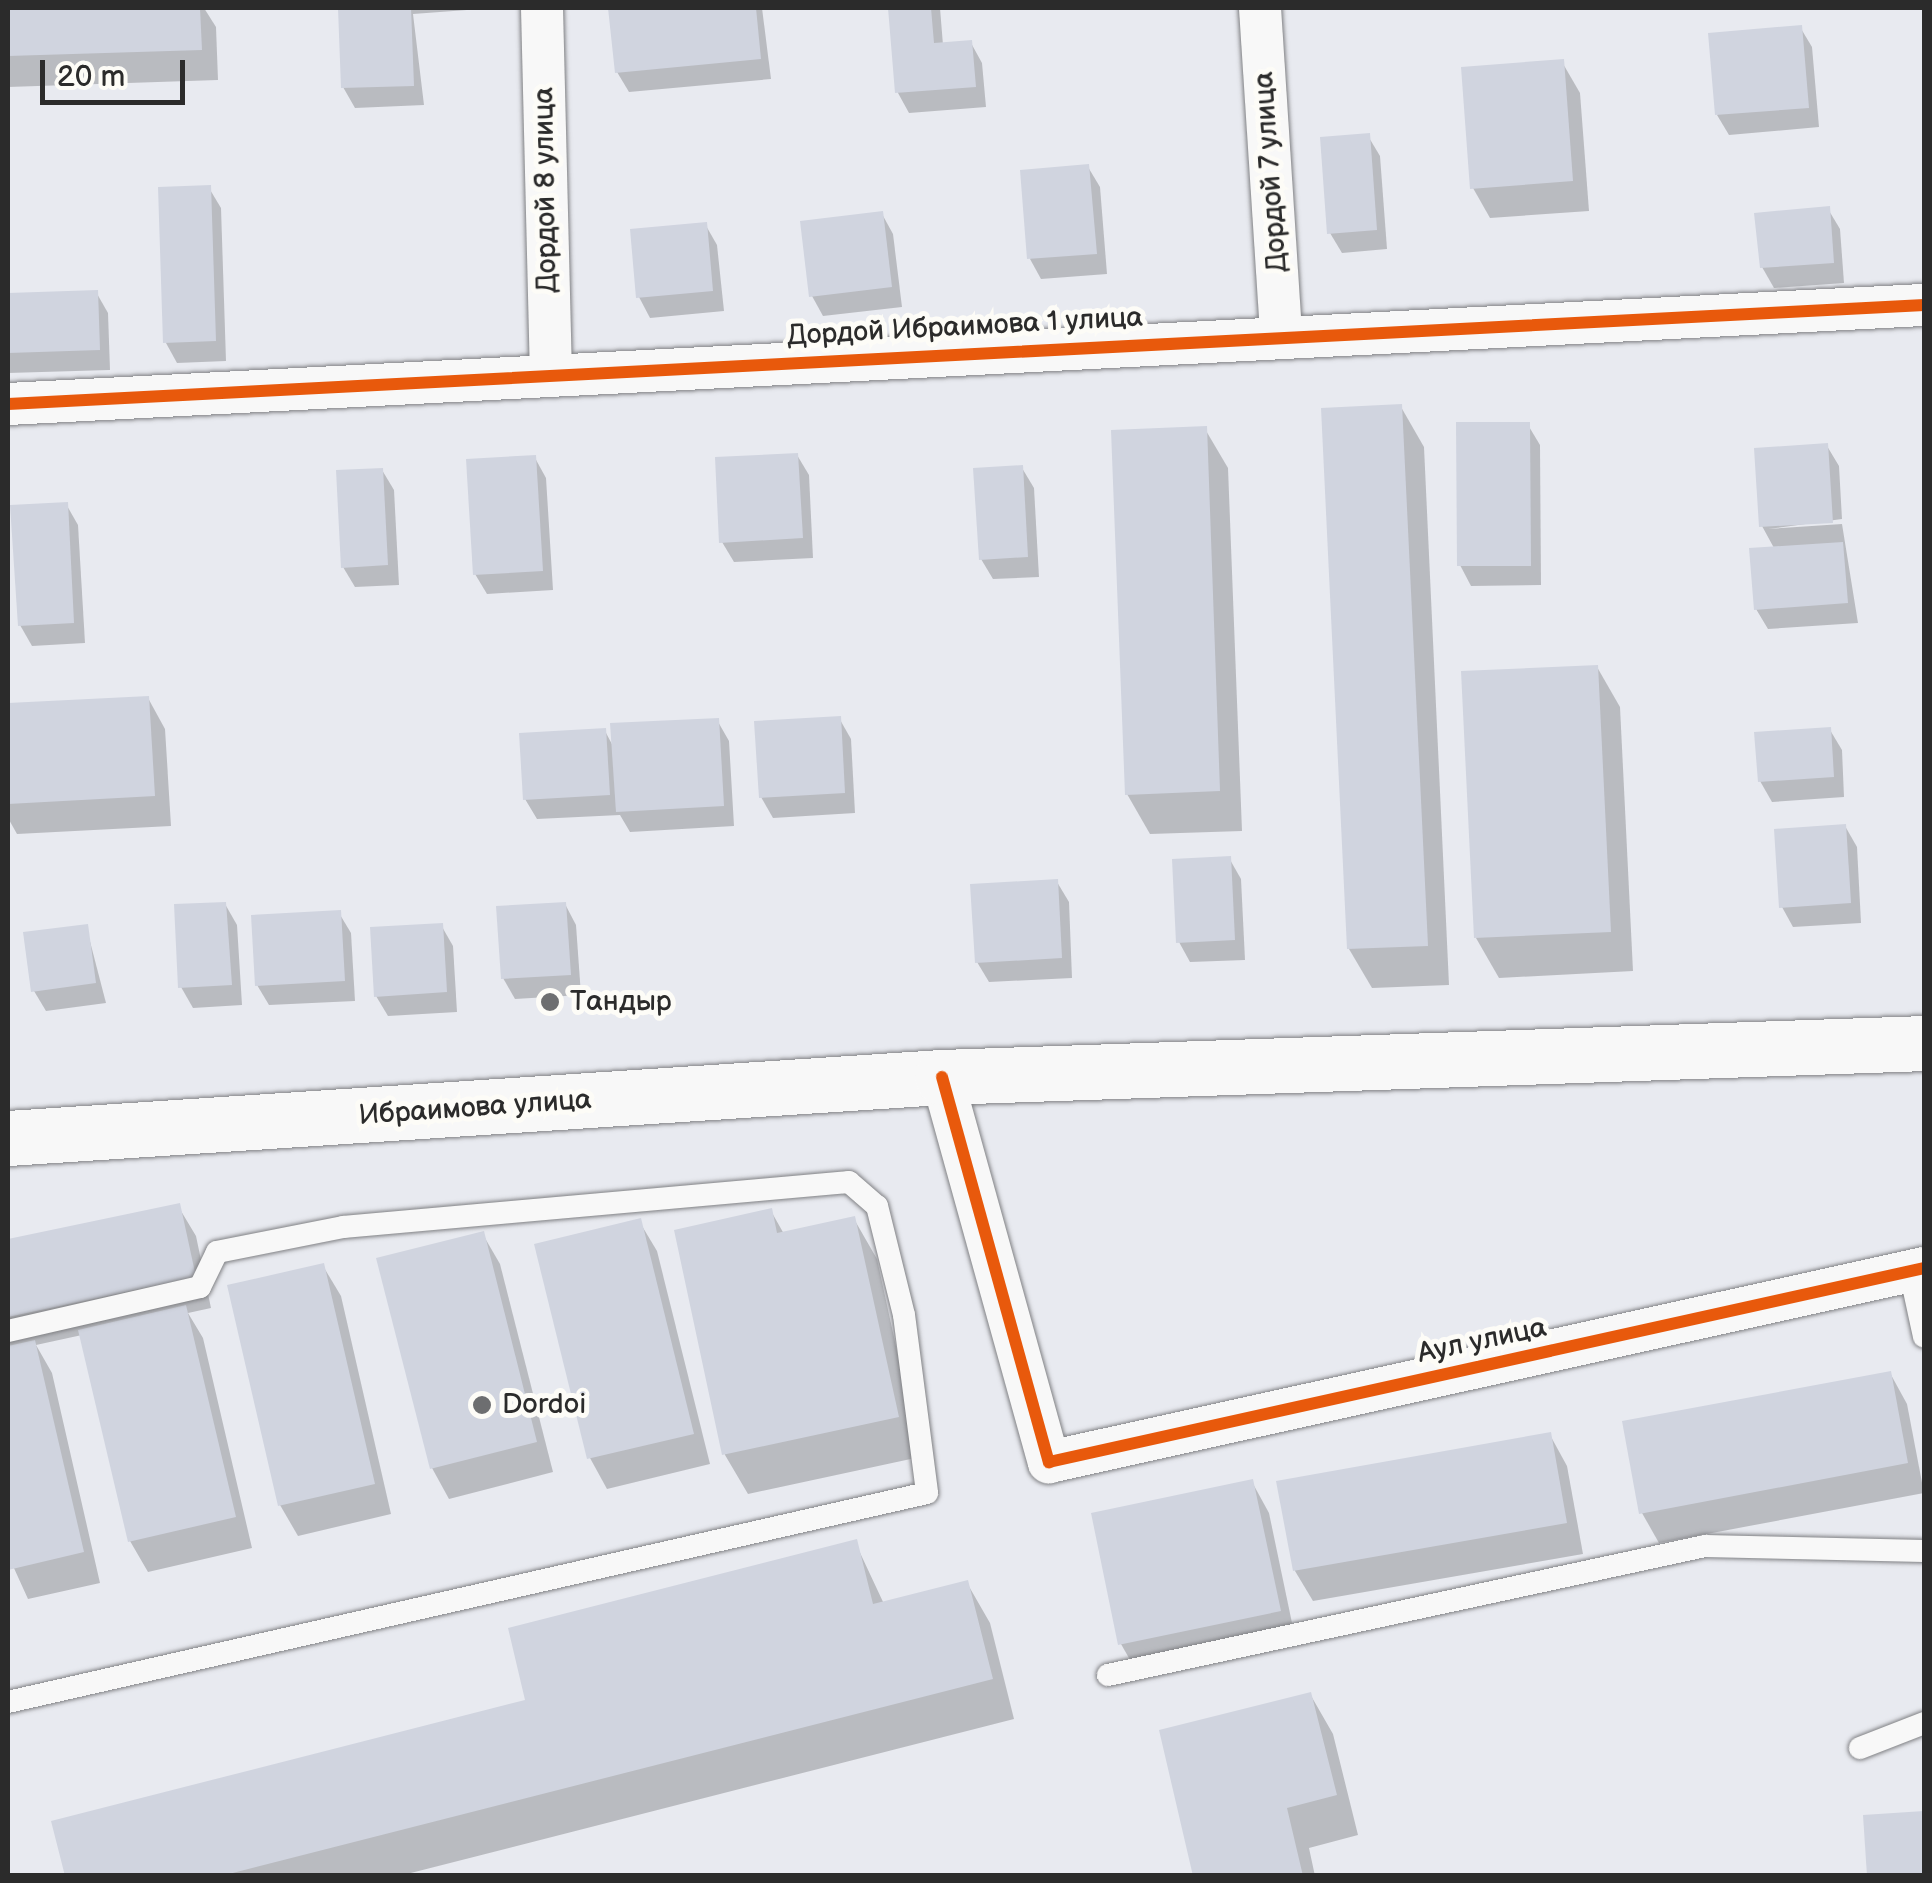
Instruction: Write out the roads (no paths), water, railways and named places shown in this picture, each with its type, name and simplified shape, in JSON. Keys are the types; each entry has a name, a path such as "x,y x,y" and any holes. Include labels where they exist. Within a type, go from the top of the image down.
{"main road":[{"name":"Ибраимова улица","path":"8,1138 942,1077 1924,1043"}],"street":[{"name":"Дордой 8 улица","path":"542,8 551,373"},
{"name":"Дордой 7 улица","path":"1260,8 1281,337"},
{"name":"Дордой Ибраимова 1 улица","path":"8,404 1924,305"},
{"name":"Аул улица","path":"942,1077 1050,1462 1917,1270"}],"lane":[{"path":"8,1331 200,1287 217,1252 343,1227 849,1182 876,1206 900,1297 927,1493 8,1702"},
{"path":"1917,1270 1924,1336"},
{"path":"1108,1675 1705,1546 1924,1552"},
{"path":"1860,1748 1924,1723"}],"place":[{"name":"Тандыр","path":"550,1002"},
{"name":"Dordoi","path":"482,1405"}]}
